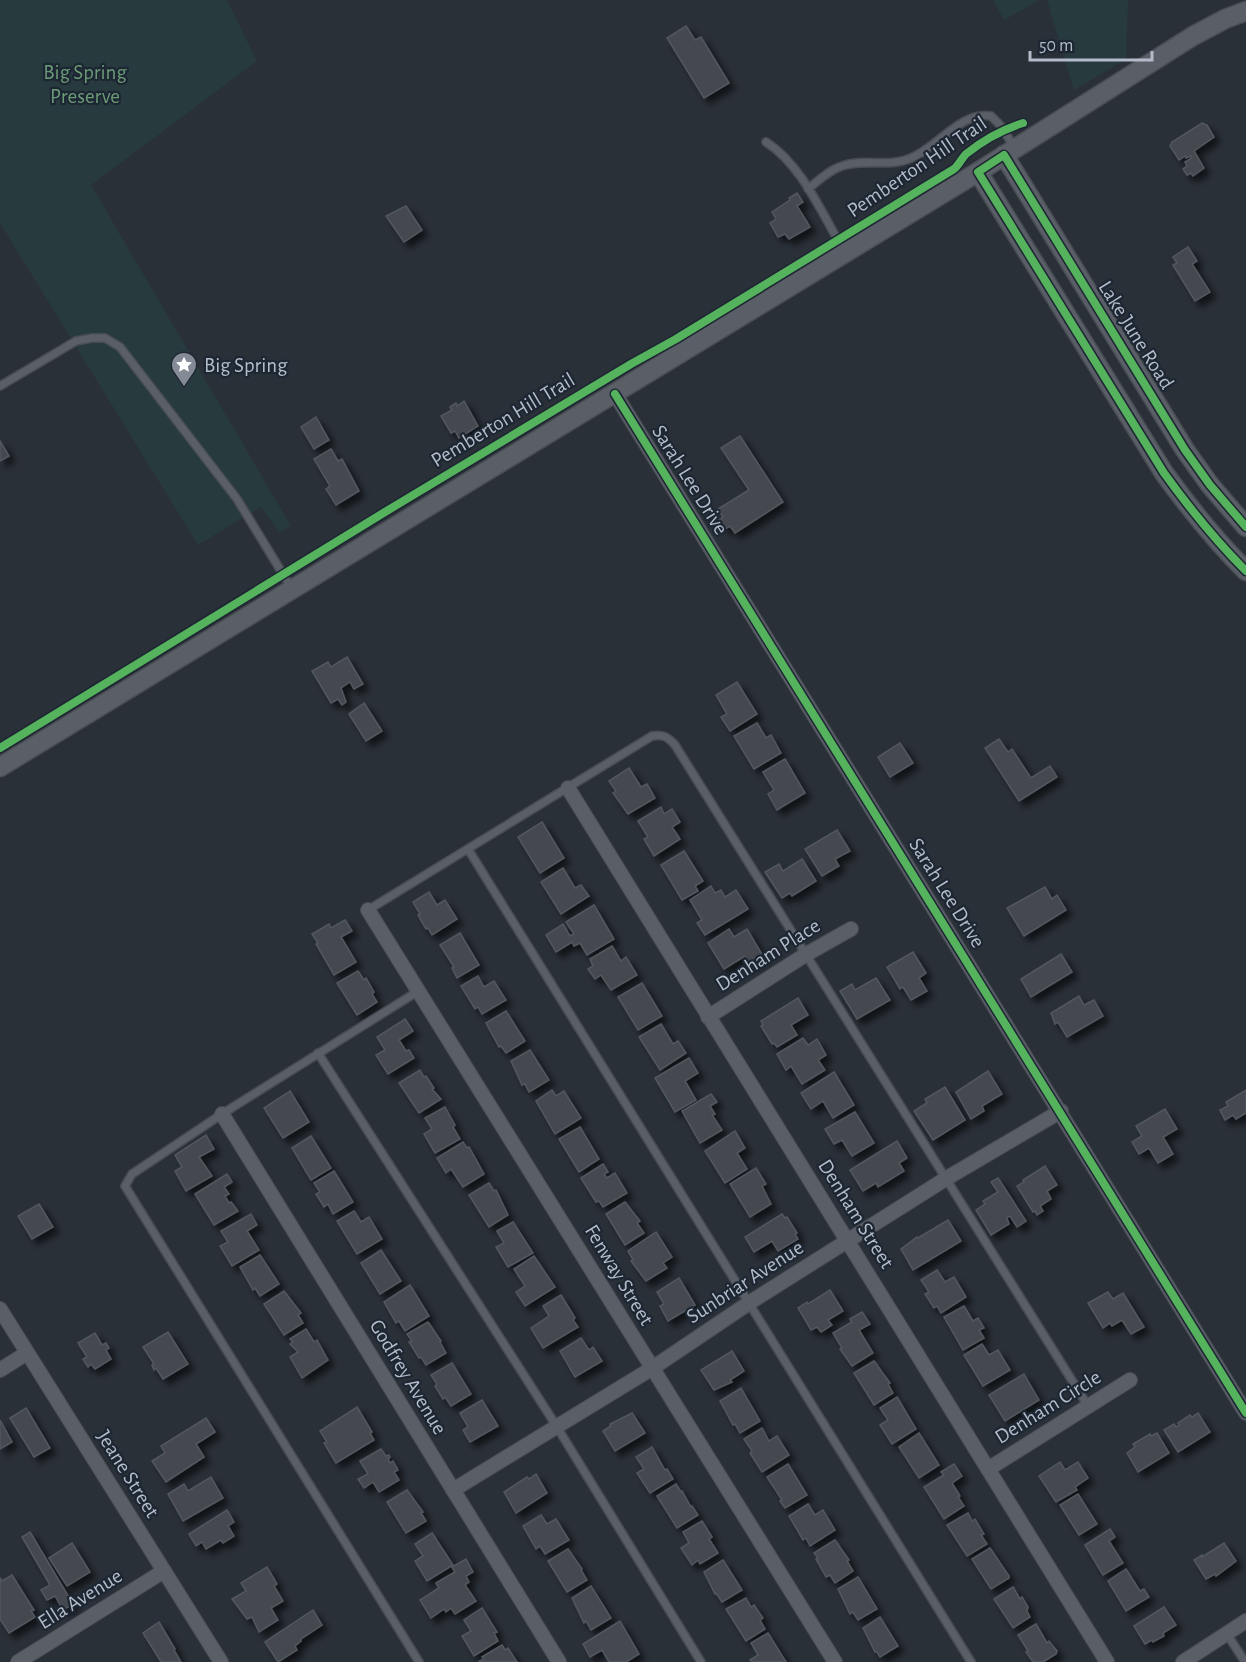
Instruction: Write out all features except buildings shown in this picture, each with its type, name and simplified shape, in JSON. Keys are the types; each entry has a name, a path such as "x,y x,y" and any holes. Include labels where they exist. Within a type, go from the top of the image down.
{"street":[{"path":"0,767 978,172 1193,36 1246,11"},
{"name":"Lake June Road","path":"1009,152 1185,450 1210,485 1246,527"},
{"path":"978,172 1164,473 1192,513 1217,543 1246,571"},
{"name":"Sarah Lee Drive","path":"615,394 1246,1413"},
{"name":"Denham Street","path":"568,788 1107,1662"},
{"name":"Fenway Street","path":"368,910 420,990 651,1369 835,1662"},
{"name":"Denham Place","path":"708,1017 805,955 851,929"},
{"name":"Sunbriar Avenue","path":"453,1490 651,1369 947,1178 1061,1111"},
{"name":"Godfrey Avenue","path":"222,1114 559,1662"},
{"name":"Jeane Street","path":"0,1308 221,1662"},
{"path":"0,1370 27,1353"},
{"name":"Denham Circle","path":"988,1469 1130,1380"},
{"name":"Ella Avenue","path":"18,1662 164,1571"},
{"path":"1183,1662 1246,1621"}],"lane":[{"path":"808,189 823,176 843,165 890,163 910,159 974,116 992,116 1001,126 1009,152"},
{"path":"766,142 780,152 796,170 845,252"},
{"path":"0,386 76,341 105,338 120,347 237,499 293,590"},
{"path":"368,910 652,736 668,737 947,1178 1088,1406"},
{"path":"468,849 971,1662"},
{"path":"419,1662 125,1186 132,1174 222,1114 420,990"},
{"path":"318,1053 557,1427 701,1662"},
{"path":"1227,1634 1245,1662"}],"green space":[{"name":"Big Spring Preserve","path":"0,0 227,0 257,61 91,185 291,526 279,532 261,507 198,545 0,223"},
{"path":"993,0 1040,0 1004,20"},
{"path":"1047,0 1128,0 1126,59 1074,90"}],"cycle path":[{"name":"Pemberton Hill Trail","path":"0,748 385,512 676,339 954,169 966,154 986,140 1023,123"},
{"path":"1246,527 1210,485 1185,450 1004,155 978,172 1164,473 1203,524 1246,571"},
{"path":"615,394 1246,1413"}],"place":[{"name":"Big Spring","path":"184,388"}]}
